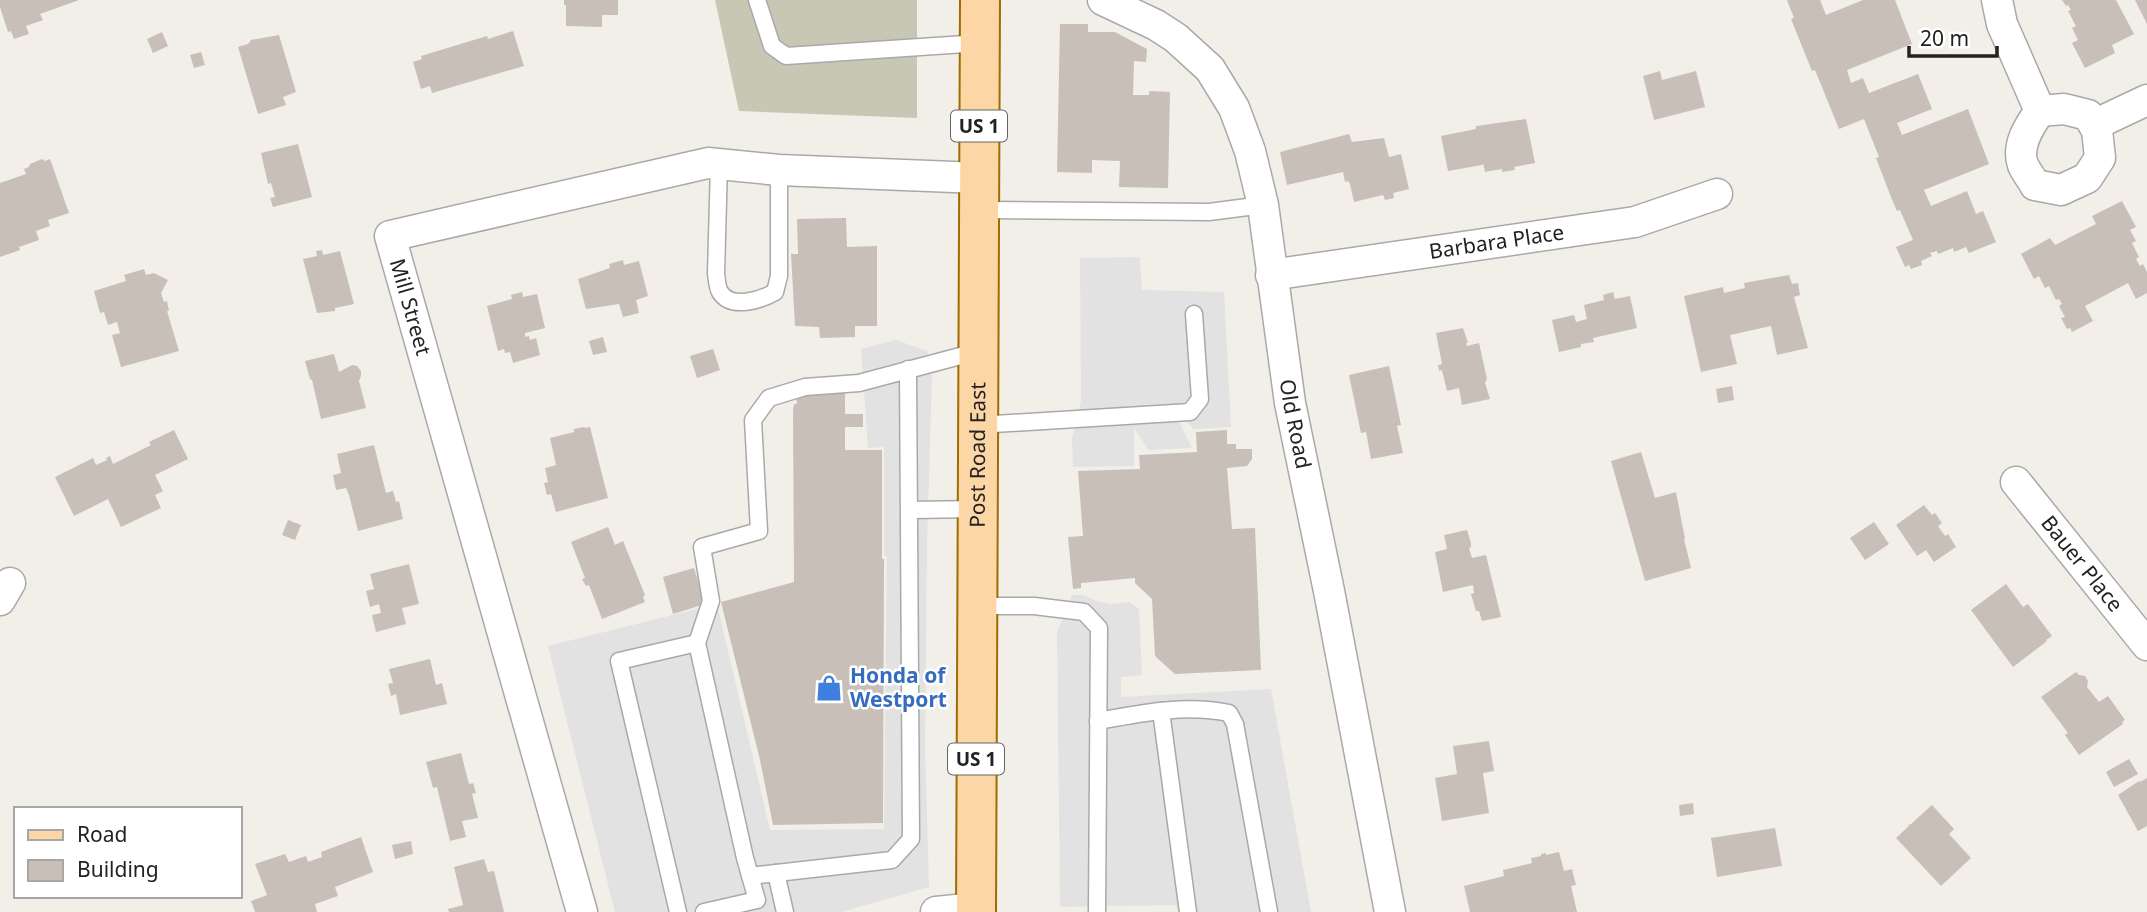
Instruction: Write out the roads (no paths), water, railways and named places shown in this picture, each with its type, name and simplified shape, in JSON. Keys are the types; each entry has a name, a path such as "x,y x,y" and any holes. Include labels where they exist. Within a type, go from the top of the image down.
{"main road":[{"name":"Post Road East","path":"976,910 980,0"}],"street":[{"name":"Old Road","path":"1103,0 1156,25 1176,38 1210,69 1223,87 1243,127 1263,205 1290,403 1390,912"},
{"path":"1997,0 2002,24 2040,111"},
{"path":"2094,125 2147,100"},
{"path":"2064,109 2088,115 2097,130 2100,158 2087,178 2061,190 2035,185 2022,164 2021,145 2029,125 2040,111 2064,109"},
{"name":"Mill Street","path":"582,912 390,236 708,163 978,194"},
{"name":"Barbara Place","path":"1271,275 1636,222 1717,194"},
{"name":"Bauer Place","path":"2016,482 2147,645"},
{"path":"936,912 976,910"}],"lane":[{"path":"757,0 772,46 786,56 980,43"},
{"path":"719,164 716,274 720,291 727,299 736,302 764,299 775,292 779,275 779,170"},
{"path":"978,194 1209,212 1263,205"},
{"path":"978,425 1190,412 1200,399 1194,314"},
{"path":"704,912 757,900 698,643 711,601 702,547 759,531 753,420 769,398 805,387 859,383 979,351"},
{"path":"750,876 892,860 911,839 908,369"},
{"path":"910,510 978,509"},
{"path":"977,606 1034,606 1084,612 1099,628 1097,912"},
{"path":"678,912 619,660 698,643"},
{"path":"1098,721 1161,710 1211,709 1229,713 1235,724 1269,912"},
{"path":"1161,710 1188,912"},
{"path":"776,873 785,912"}],"place":[{"name":"Honda of Westport","path":"829,688"}]}
